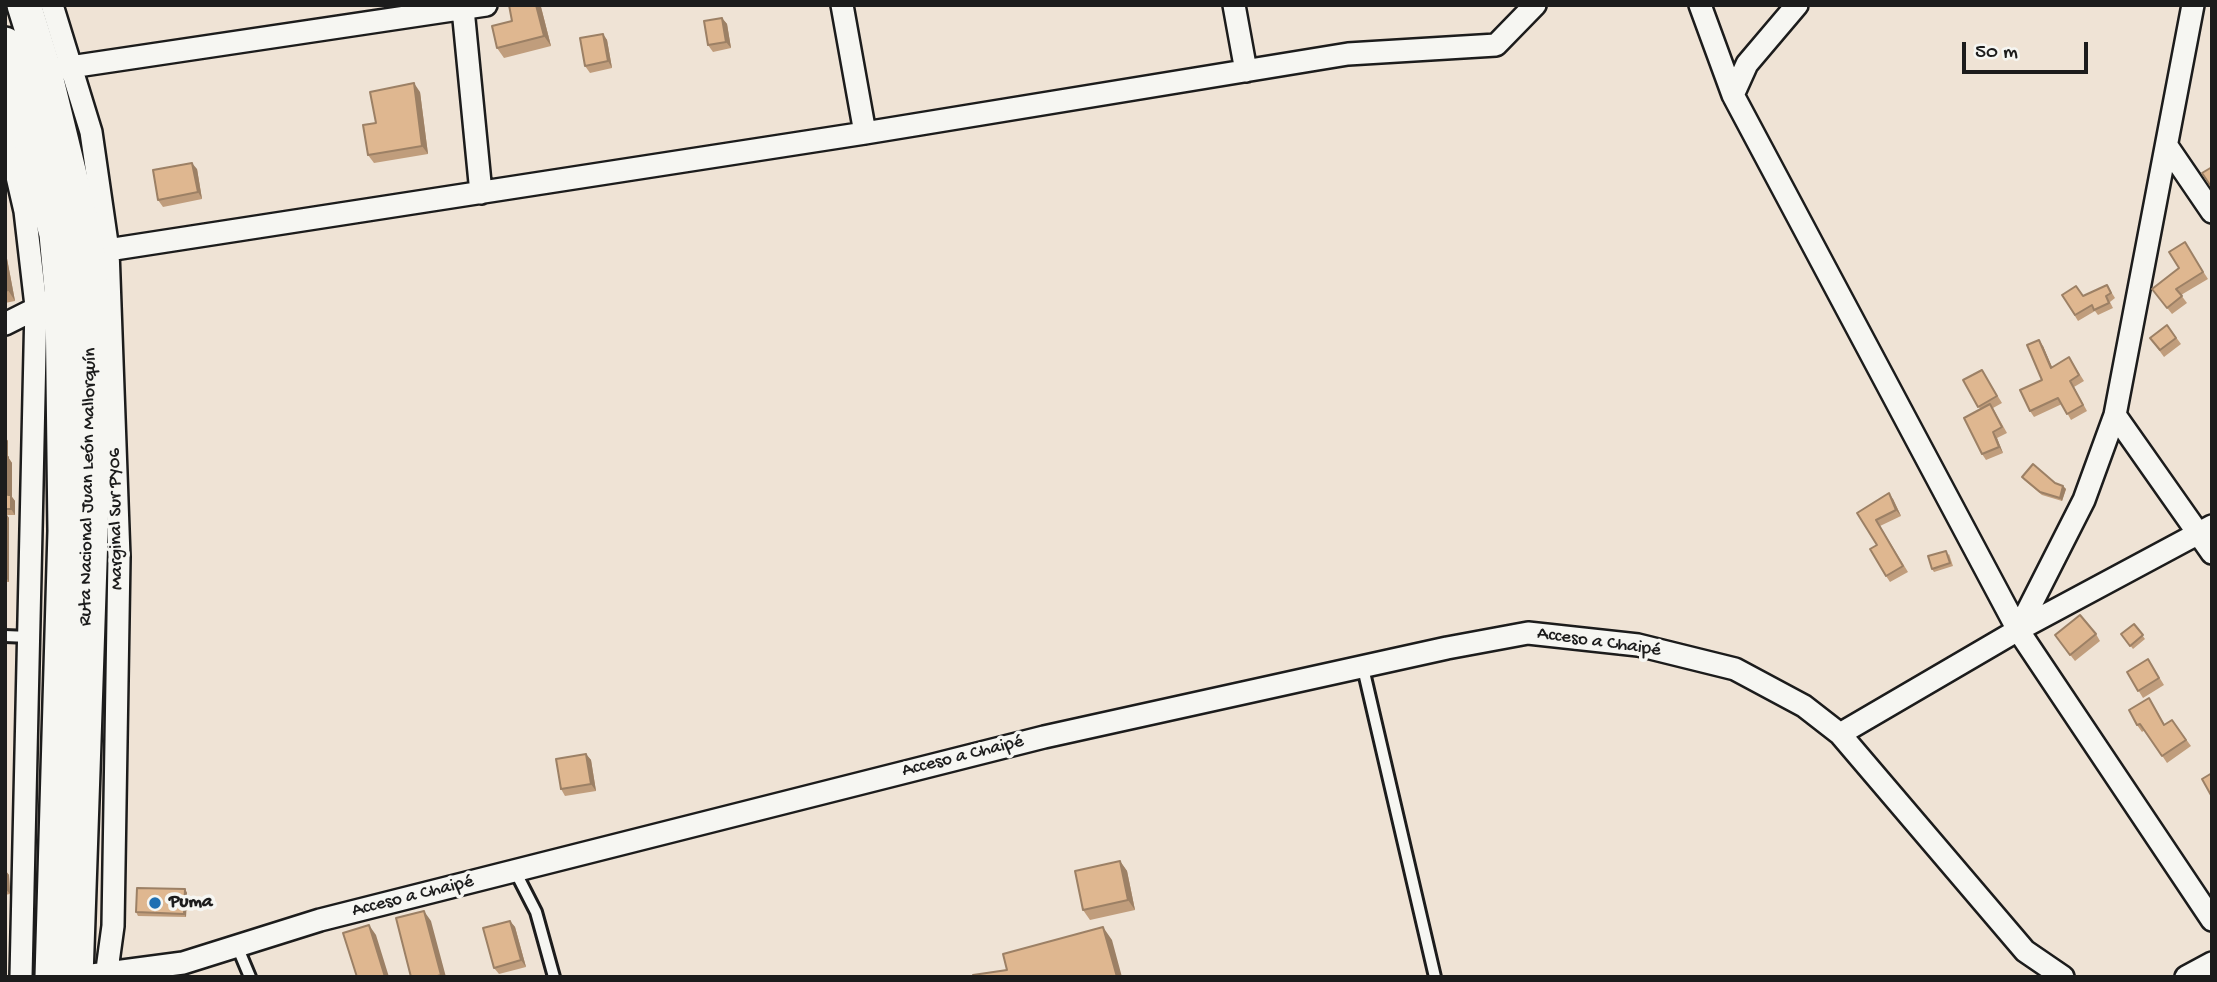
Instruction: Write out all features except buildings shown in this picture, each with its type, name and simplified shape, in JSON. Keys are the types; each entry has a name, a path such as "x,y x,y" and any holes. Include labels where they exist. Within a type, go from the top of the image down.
{"highway":[{"name":"Ruta Nacional Juan León Mallorquín","path":"24,5 58,69 87,245 63,301 65,531 52,977"},
{"name":"Ruta Nacional Juan León Mallorquín","path":"5,44 56,234 91,534 91,975"}],"street":[{"name":"Marginal Sur PY06","path":"52,5 58,69 91,132 108,250 119,557 113,926 91,975"},
{"path":"58,69 486,5"},
{"path":"842,5 866,133"},
{"path":"1234,5 1246,71"},
{"path":"108,250 866,133 1348,54 1496,45 1535,5"},
{"path":"1700,5 1733,95 2018,630 2212,920"},
{"path":"1733,95 1747,64 1797,5"},
{"path":"2018,630 2084,500 2115,415 2193,5"},
{"path":"463,9 481,193"},
{"path":"5,125 25,211 63,301 29,637 21,977"},
{"path":"2167,146 2212,212"},
{"path":"5,324 63,301"},
{"path":"2115,415 2205,530 2212,552"},
{"path":"1840,734 2018,630 2205,530"},
{"name":"Acceso a Chaipé","path":"91,975 183,963 320,920 1044,737 1447,648 1528,633 1638,645 1735,669 1804,706 1840,734 2025,951 2063,977"},
{"path":"2186,977 2212,963"},
{"path":"52,977 61,977"}],"lane":[{"path":"5,636 29,637"},
{"path":"1363,668 1435,977"},
{"path":"514,871 536,912 554,977"},
{"path":"237,946 250,977"}],"place":[{"name":"Puma","path":"155,903"}]}
